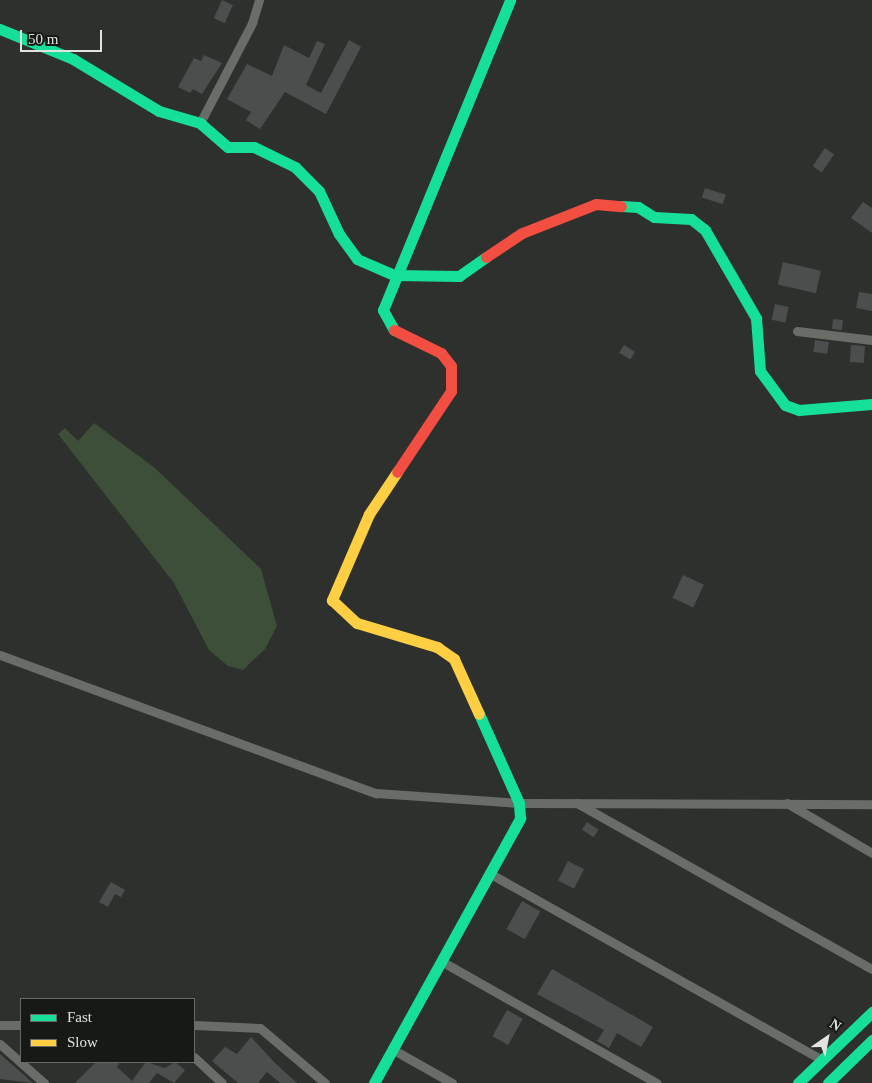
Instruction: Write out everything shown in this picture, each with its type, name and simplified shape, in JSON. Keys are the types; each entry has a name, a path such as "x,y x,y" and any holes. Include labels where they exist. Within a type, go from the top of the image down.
{"street":[{"path":"200,124 259,0"},
{"path":"374,1083 520,818 519,803 454,659 437,647 357,623 340,612 332,600 369,514 451,391 451,366 441,353 401,336 388,324 383,310 394,275 510,0"},
{"path":"0,29 73,59 159,111 200,124 228,147 254,147 295,167 319,191 339,234 357,259 394,275 459,276 522,233 596,204 638,207 654,217 690,219 706,230 756,318 760,371 785,405 799,410 859,402 872,404"},
{"path":"797,331 872,340"},
{"path":"0,655 376,793 519,803 872,804"},
{"path":"574,802 872,969"},
{"path":"787,803 872,853"},
{"path":"489,872 822,1060"},
{"path":"441,961 657,1083"},
{"path":"798,1083 872,1012"},
{"path":"0,1025 20,1025"},
{"path":"195,1025 260,1028 325,1083"},
{"path":"828,1083 872,1040"},
{"path":"0,1044 20,1062"},
{"path":"392,1049 452,1083"},
{"path":"195,1057 222,1083"},
{"path":"21,1063 44,1083"}],"green space":[{"path":"94,423 155,468 261,569 277,626 265,649 243,670 228,666 209,650 174,583 58,434 65,428 78,441"}],"building":[{"path":"222,0 233,5 225,23 214,18"},
{"path":"349,40 361,47 326,114 285,92 260,129 246,120 251,112 227,99 247,64 272,76 284,45 309,58 317,41 325,44 306,85 321,93"},
{"path":"204,55 222,63 202,94 193,89 190,93 178,87 194,58 201,61"},
{"path":"825,148 834,154 822,172 813,166"},
{"path":"705,188 726,195 723,204 702,198"},
{"path":"863,202 872,208 872,233 851,218"},
{"path":"783,262 821,271 816,293 778,284"},
{"path":"859,292 872,294 872,311 856,308"},
{"path":"775,304 789,307 785,323 772,320"},
{"path":"833,319 843,320 842,330 832,329"},
{"path":"815,340 829,342 827,354 813,352"},
{"path":"624,345 635,352 630,360 619,353"},
{"path":"851,345 865,346 864,363 850,362"},
{"path":"683,575 704,585 693,607 672,598"},
{"path":"587,822 599,830 594,837 582,829"},
{"path":"568,861 584,869 574,889 558,881"},
{"path":"111,882 125,890 121,897 115,894 108,907 99,902"},
{"path":"522,901 540,911 525,939 506,929"},
{"path":"552,969 653,1027 641,1047 617,1033 609,1048 597,1041 604,1030 537,994"},
{"path":"507,1010 523,1019 508,1045 492,1036"},
{"path":"251,1037 297,1083 280,1083 267,1072 258,1083 238,1083 212,1061 225,1047 237,1054"},
{"path":"0,1054 17,1069 33,1083 0,1079"},
{"path":"95,1063 119,1063 117,1067 132,1081 145,1063 165,1068 176,1063 185,1070 174,1083 157,1073 149,1083 75,1083"}],"traffic: fast":[{"path":"394,330 383,310 510,0"},
{"path":"0,29 73,59 159,111 200,123 228,147 254,147 295,167 319,191 339,234 357,259 394,275 459,276 486,257"},
{"path":"621,206 638,207 654,217 691,219 705,230 756,318 760,371 785,405 799,410 872,404"},
{"path":"374,1083 520,818 519,803 479,714"},
{"path":"798,1083 872,1012"},
{"path":"828,1083 872,1040"}],"traffic: slow":[{"path":"397,472 369,514 332,600 357,623 437,647 454,659 479,714"}],"traffic: jam":[{"path":"486,257 522,233 596,204 621,206"},
{"path":"394,330 441,353 451,366 451,391 397,472"}]}
